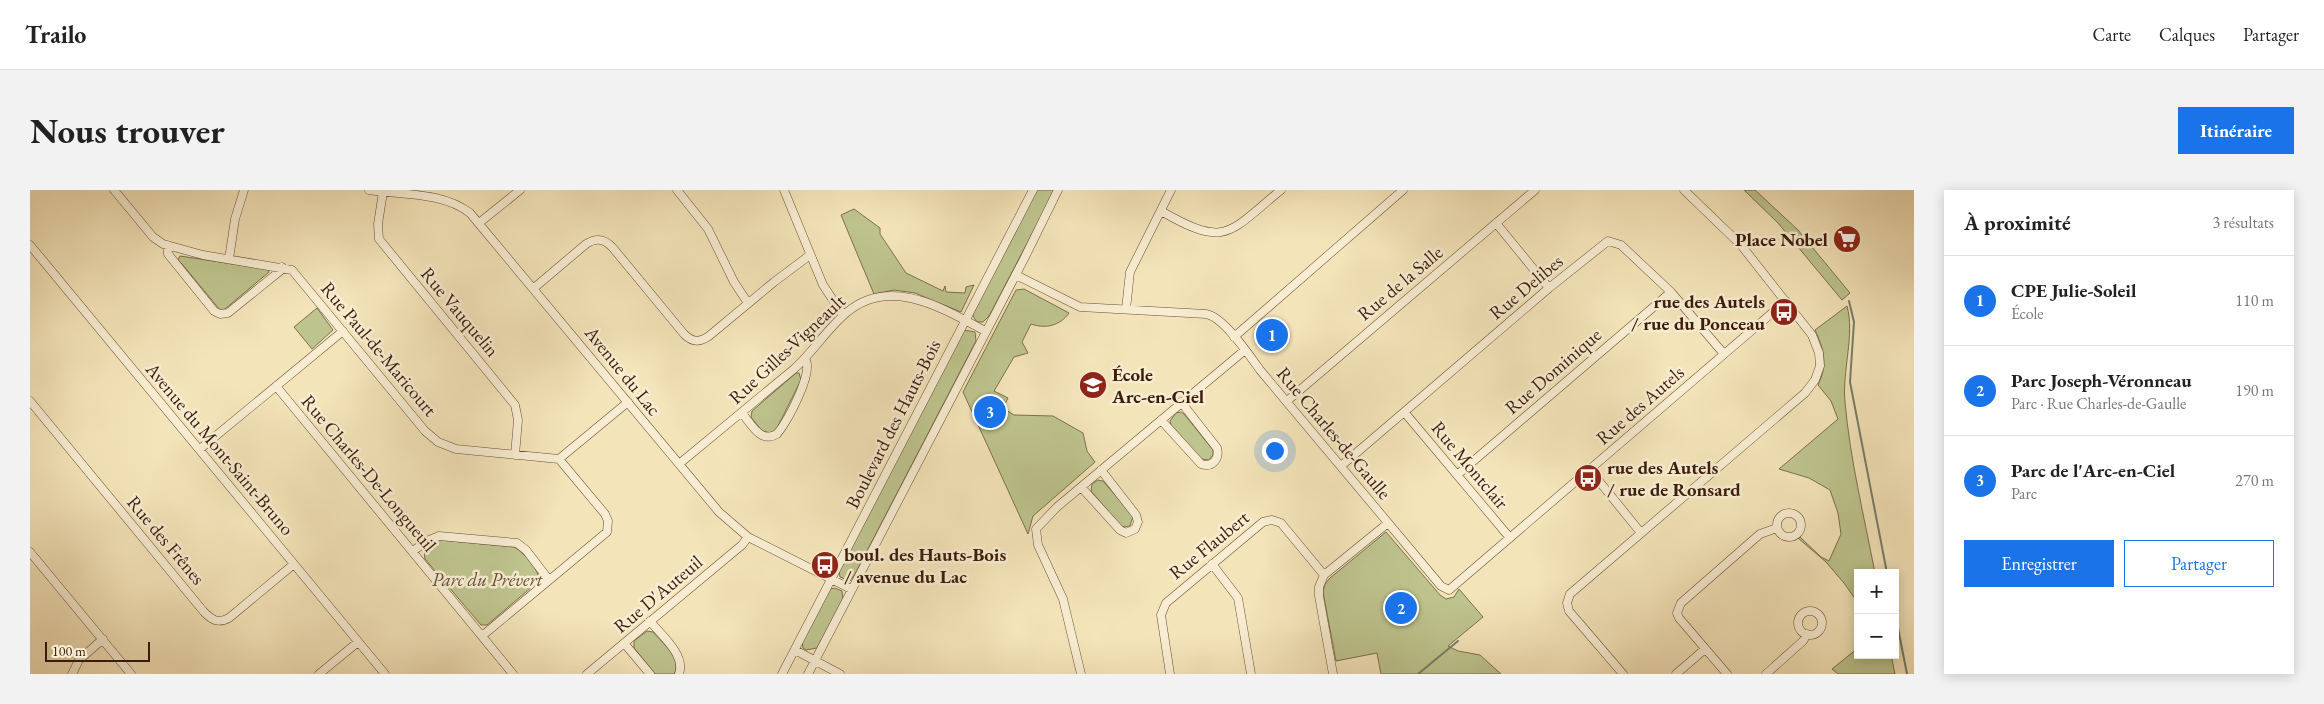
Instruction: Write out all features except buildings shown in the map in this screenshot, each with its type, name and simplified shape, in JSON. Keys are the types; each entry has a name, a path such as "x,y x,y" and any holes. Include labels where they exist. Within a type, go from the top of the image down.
{"street":[{"name":"Rue Paul-de-Maricourt","path":"114,190 153,237 167,246 229,259 282,267 293,271 436,441 449,448 460,450 558,458"},
{"path":"229,259 236,219 244,190"},
{"name":"Avenue du Lac","path":"369,190 431,194 459,205 479,223 719,512 748,536 851,589"},
{"path":"479,223 520,190"},
{"path":"677,190 708,229 734,282 748,303"},
{"path":"784,190 826,290 843,315"},
{"name":"Boulevard des Hauts-Bois","path":"782,674 1033,190"},
{"name":"Boulevard des Hauts-Bois","path":"808,674 985,331 1016,275 1058,190"},
{"path":"1126,309 1130,272 1172,190"},
{"path":"1161,211 1198,231 1228,232 1239,226 1281,190"},
{"path":"1234,337 1403,190"},
{"name":"Rue de la Salle","path":"1286,401 1535,190"},
{"path":"1623,674 1570,611 1567,600 1572,592 1813,384 1820,366 1818,349 1812,334 1734,237 1684,190"},
{"name":"Rue Vauquelin","path":"383,192 378,227 379,240 515,405 518,420 515,455"},
{"path":"1496,223 1550,288"},
{"path":"534,288 586,244 601,239 614,248 684,334 693,341 705,340 748,303 810,255"},
{"name":"Rue Delibes","path":"1341,466 1608,241 1621,245 1671,292 1724,354"},
{"name":"Avenue du Mont-Saint-Bruno","path":"30,245 385,674"},
{"path":"167,246 168,254 214,311 220,314 226,314 232,310 282,267"},
{"name":"Rue Charles-de-Gaulle","path":"1016,275 1077,306 1209,314 1216,318 1446,590"},
{"name":"Rue Dominique","path":"1457,475 1671,292"},
{"name":"Rue Gilles-Vigneault","path":"679,464 806,359 843,315 864,302 898,296 926,302 985,331"},
{"name":"Rue des Autels","path":"1446,590 1453,588 1786,301"},
{"path":"200,449 343,331"},
{"path":"1081,674 1063,599 1038,545 1035,532 1041,521 1245,350"},
{"path":"742,413 760,435 770,437 777,434 806,378 809,367 806,359"},
{"name":"Rue Charles-De-Longueuil","path":"276,386 513,674"},
{"name":"Rue des Frênes","path":"30,401 204,612 213,620 221,622 228,618 294,564"},
{"path":"482,636 605,535 608,526 606,514 558,458 628,402"},
{"path":"1161,420 1201,464 1208,466 1214,463 1218,456 1217,448 1181,402"},
{"name":"Rue Montclair","path":"1404,413 1510,538"},
{"path":"1081,487 1120,530 1126,533 1135,529 1138,522 1136,514 1101,470"},
{"path":"1590,470 1641,533"},
{"name":"Rue Flaubert","path":"1170,674 1162,624 1162,609 1168,600 1262,522 1272,520 1284,526 1324,575"},
{"path":"1333,674 1319,587 1324,575 1388,523"},
{"path":"1727,674 1678,615 1680,603 1760,534 1777,528"},
{"path":"413,552 427,541 439,536 517,543 526,550 549,580"},
{"name":"Rue D'Auteuil","path":"587,674 742,545 748,536"},
{"path":"30,552 131,674"},
{"path":"30,567 38,561"},
{"path":"1212,564 1238,598 1251,674"},
{"path":"650,621 680,658 681,668 679,674"},
{"path":"1766,674 1803,641 1807,634"},
{"path":"72,674 79,660 103,639"},
{"path":"320,674 358,642"},
{"path":"624,643 650,674"},
{"path":"1676,674 1705,649"},
{"path":"795,650 840,674"}],"green space":[{"path":"1036,190 1055,190 989,316 983,322 977,322 973,312"},
{"path":"1744,190 1755,190 1798,230 1850,293 1842,300 1778,223"},
{"path":"854,209 880,228 880,234 906,273 943,291 945,286 946,292 965,293 966,287 974,285 961,312 915,293 894,290 874,294 841,215"},
{"path":"180,256 267,269 269,272 225,309 220,310 178,260"},
{"path":"1024,289 1069,313 1057,324 1042,326 1031,324 1022,342 1028,353 1014,357 994,391 1008,398 1003,408 1014,415 1053,416 1083,433 1087,451 1095,462 1033,516 1028,534 963,392 1016,290"},
{"path":"1847,306 1850,328 1845,378 1847,423 1874,569 1854,569 1854,597 1826,562 1798,538 1800,537 1821,557 1829,561 1841,534 1838,513 1830,490 1809,478 1779,469 1838,419 1831,401 1818,385 1823,371 1824,357 1815,330"},
{"path":"317,308 333,330 312,349 294,327"},
{"path":"964,330 975,332 976,341 855,574 850,581 840,577 839,570"},
{"path":"796,373 799,373 801,380 776,430 769,433 762,431 751,417 752,411"},
{"path":"1181,412 1213,450 1213,455 1209,460 1201,459 1171,425 1170,421 1176,413"},
{"path":"1098,480 1103,481 1133,516 1130,526 1124,527 1120,525 1091,491 1092,484"},
{"path":"1386,532 1440,595 1446,599 1454,597 1459,589 1483,617 1448,646 1458,651 1480,655 1501,674 1381,674 1377,653 1336,661 1323,592 1325,584"},
{"name":"Parc du Prévert","path":"441,540 514,547 530,562 537,572 539,581 487,625 481,625 425,559 426,549 434,542"},
{"path":"835,588 842,591 843,599 817,648 806,650 803,648 802,641 830,589"},
{"path":"647,631 653,632 674,657 676,668 674,674 655,674 634,648 634,641"},
{"path":"1854,651 1854,659 1892,659 1895,674 1838,674 1832,669"}],"waterway":[{"path":"1849,301 1854,322 1850,382 1886,569"},
{"path":"1895,614 1907,674"},
{"path":"1418,674 1458,641"}],"place":[{"name":"Place Nobel","path":"1847,239"},
{"name":"rue des Autels / rue du Ponceau","path":"1784,312"},
{"name":"CPE Julie-Soleil","path":"1272,335"},
{"name":"École Arc-en-Ciel","path":"1093,385"},
{"name":"Parc de l'Arc-en-Ciel","path":"990,412"},
{"name":"rue des Autels / rue de Ronsard","path":"1588,478"},
{"name":"boul. des Hauts-Bois / avenue du Lac","path":"825,565"},
{"name":"Parc Joseph-Véronneau","path":"1401,608"}]}
